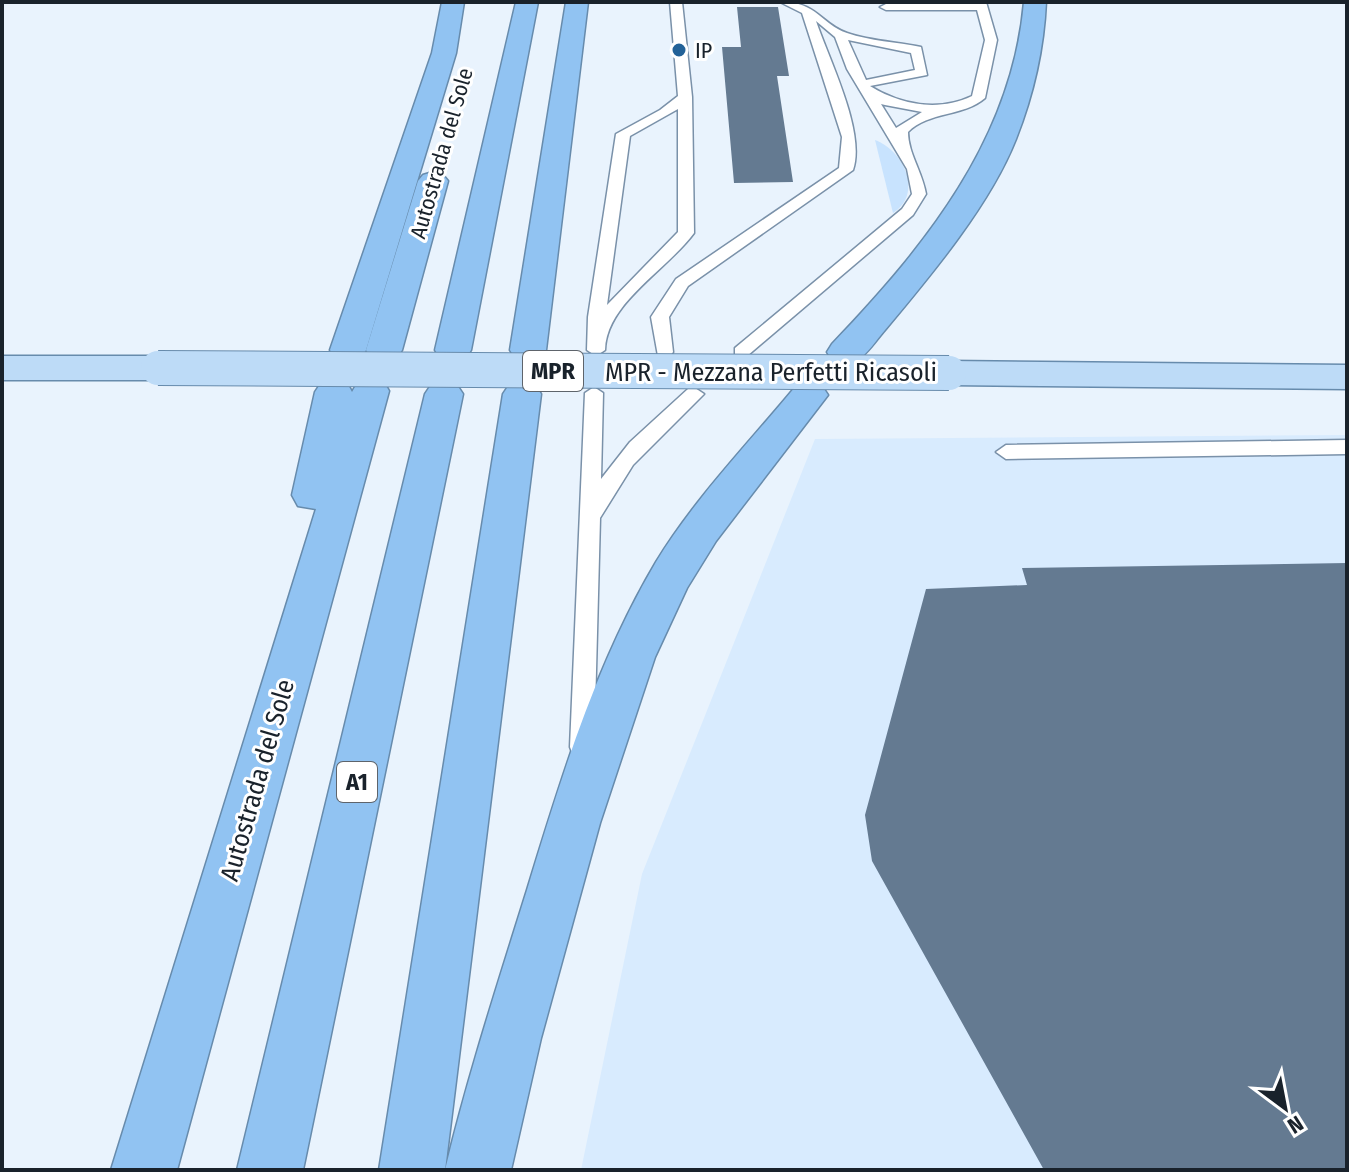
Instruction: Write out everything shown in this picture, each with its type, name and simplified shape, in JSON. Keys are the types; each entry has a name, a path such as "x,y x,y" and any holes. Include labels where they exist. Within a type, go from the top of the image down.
{"highway":[{"path":"348,350 444,53 453,2"},
{"name":"Autostrada del Sole","path":"270,1170 527,2"},
{"path":"412,1170 577,2"},
{"path":"845,352 920,262 995,154 1021,80 1035,2"},
{"name":"Autostrada del Sole","path":"384,350 476,31"},
{"name":"Autostrada del Sole","path":"144,1170 274,718 352,392"},
{"path":"478,1170 495,1090 581,792 625,677 670,577 717,508 809,395"}],"main road":[{"name":"MPR - Mezzana Perfetti Ricasoli","path":"2,368 1347,377"}],"lane":[{"path":"676,2 685,97 686,233 674,249 614,304 596,342 623,134 665,113 685,97"},
{"path":"786,2 807,11 840,35 917,50 922,72 863,86"},
{"path":"886,7 981,5 991,40 980,93 965,106 908,122 901,131 901,148"},
{"path":"664,352 660,317 682,283 846,170 850,158 849,137 807,11"},
{"path":"741,352 908,212 919,194 914,169 863,86 840,35"},
{"path":"863,86 885,101 942,111"},
{"path":"581,792 594,393"},
{"path":"667,394 670,417"},
{"path":"589,521 611,476 637,443 695,394"},
{"path":"1006,452 1347,447"}],"shaded area":[{"path":"875,140 894,153 906,173 907,195 893,213"},
{"path":"1347,435 1347,1170 581,1170 642,874 815,439"}],"building":[{"path":"737,7 778,7 789,76 777,76 793,182 734,183 722,47 741,47"},
{"path":"1347,563 1347,1170 1044,1170 872,861 865,815 926,589 1027,585 1022,568"}],"place":[{"name":"IP","path":"679,50"}]}
